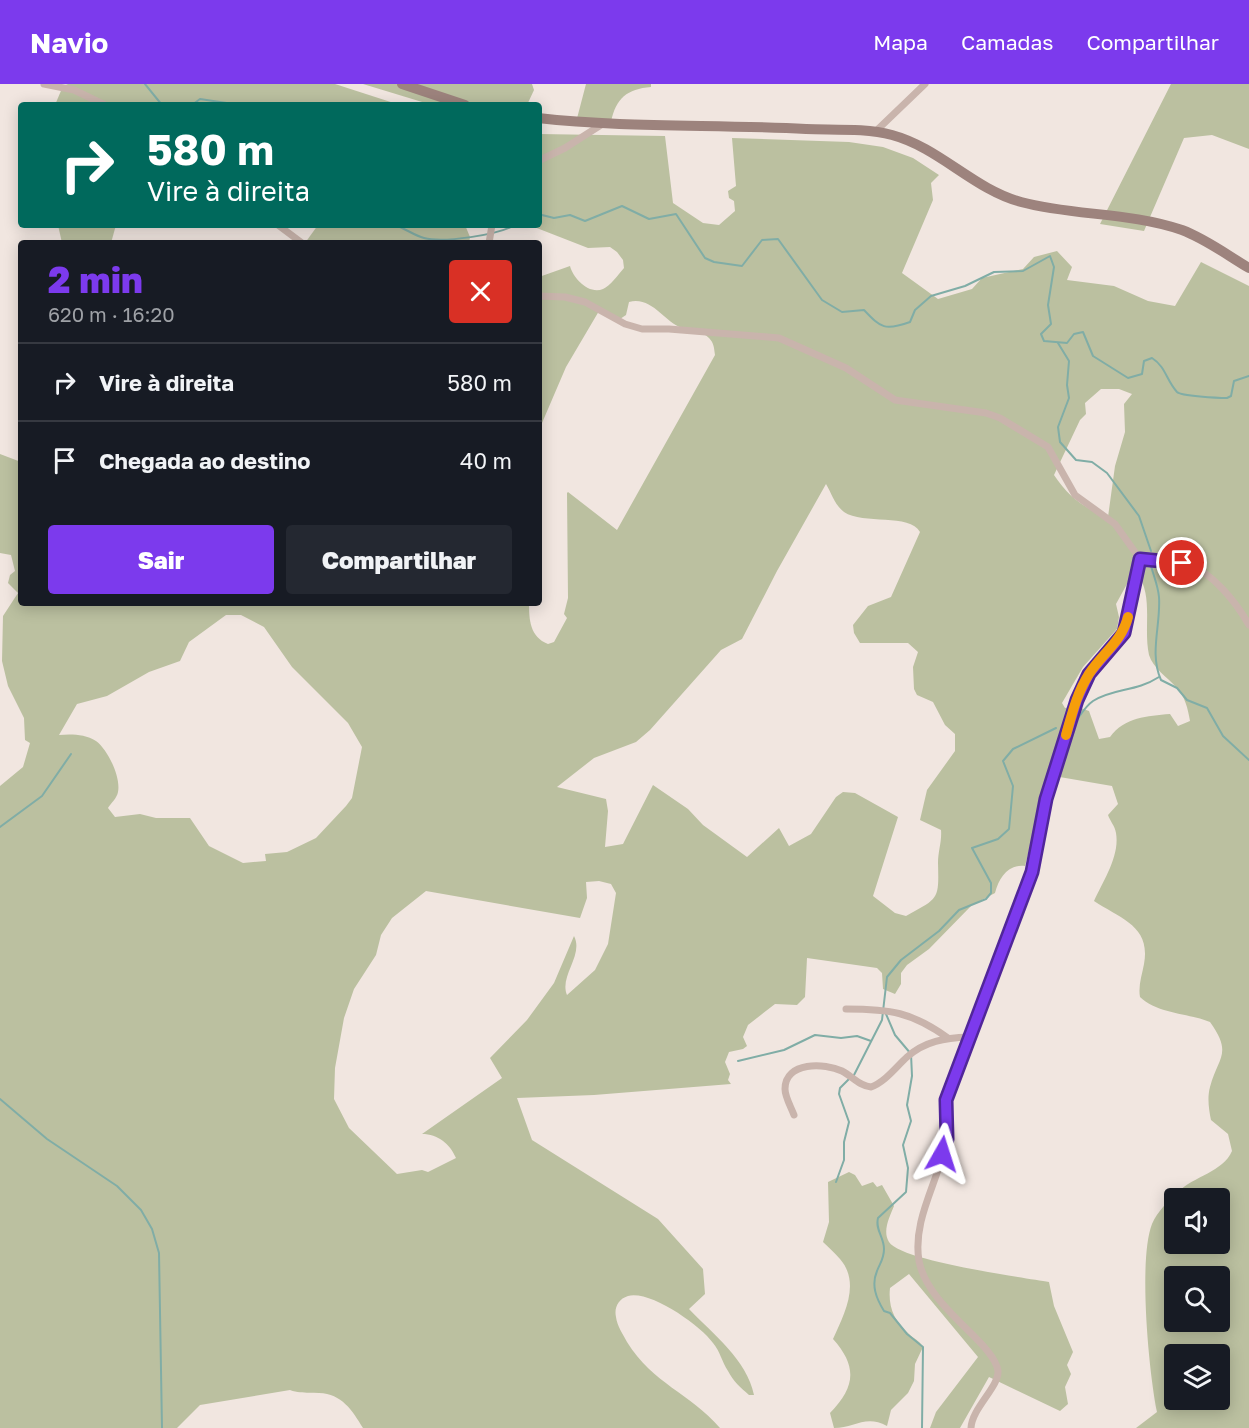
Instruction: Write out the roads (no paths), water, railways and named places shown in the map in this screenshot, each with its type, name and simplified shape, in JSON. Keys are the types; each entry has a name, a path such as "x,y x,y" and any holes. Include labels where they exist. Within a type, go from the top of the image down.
{"main road":[{"path":"402,84 456,102"},
{"path":"542,118 604,123 875,132 892,135 926,149 1003,196 1045,208 1131,219 1182,230 1202,239 1249,268"}],"street":[{"path":"44,84 74,90 99,102"},
{"path":"875,132 926,84"},
{"path":"542,159 565,148 604,123"},
{"path":"282,228 298,240"},
{"path":"542,296 565,297 585,302 625,324 642,329 779,338 846,368 895,400 986,413 1000,418 1048,447 1076,495 1115,524 1140,559 1124,633 1089,674 1077,700 1046,799 1032,872 946,1100 947,1139 924,1211 918,1247 923,1275 928,1286 984,1349 997,1368 997,1378 974,1414 971,1428"},
{"path":"1140,559 1182,563 1195,568 1230,597 1249,624"},
{"path":"846,1009 879,1009 909,1014 948,1038"},
{"path":"794,1115 785,1090 790,1076 797,1070 818,1066 837,1070 859,1083 871,1086 885,1078 918,1048 948,1038 969,1037"}],"waterway":[{"path":"145,84 160,102"},
{"path":"196,102 200,99 220,102"},
{"path":"542,215 554,218 570,215 585,221 622,206 649,219 676,214 705,258 714,262 742,266 762,240 778,239 822,300 842,312 864,310 879,324 889,327 910,322 915,310 931,296 965,286 994,272 1023,271 1050,256 1054,267 1048,305 1051,324 1041,334 1044,341 1067,343 1074,334 1083,332 1093,356 1128,378 1142,374 1144,361 1152,358 1160,365 1177,392 1185,395 1227,398 1231,396 1234,381 1249,376"},
{"path":"402,228 424,238 433,239 457,239 509,228"},
{"path":"1058,343 1069,361 1067,385 1069,398 1058,427 1060,442 1076,460 1092,462 1107,473 1139,516 1151,551"},
{"path":"1151,566 1159,597 1156,660 1161,680 1177,688 1187,700 1207,708 1223,736 1249,760"},
{"path":"1071,726 1093,701 1159,677"},
{"path":"854,1075 882,1020 887,977 901,960 939,931 959,910 986,899 991,893 991,883 972,848 998,839 1009,829 1013,786 1003,761 1013,749 1056,728"},
{"path":"0,827 42,796 71,754"},
{"path":"886,1014 895,1035 911,1054 912,1076 907,1105 911,1121 903,1145 908,1168 906,1192 878,1218 884,1252 875,1276 874,1286 884,1311 890,1313 907,1334 923,1347 922,1428"},
{"path":"738,1061 784,1050 815,1035 841,1038 857,1036 871,1041"},
{"path":"836,1182 844,1160 844,1142 849,1122 839,1094 840,1088 849,1079"},
{"path":"0,1099 47,1139 117,1186 141,1210 152,1229 159,1253 162,1428"}]}
